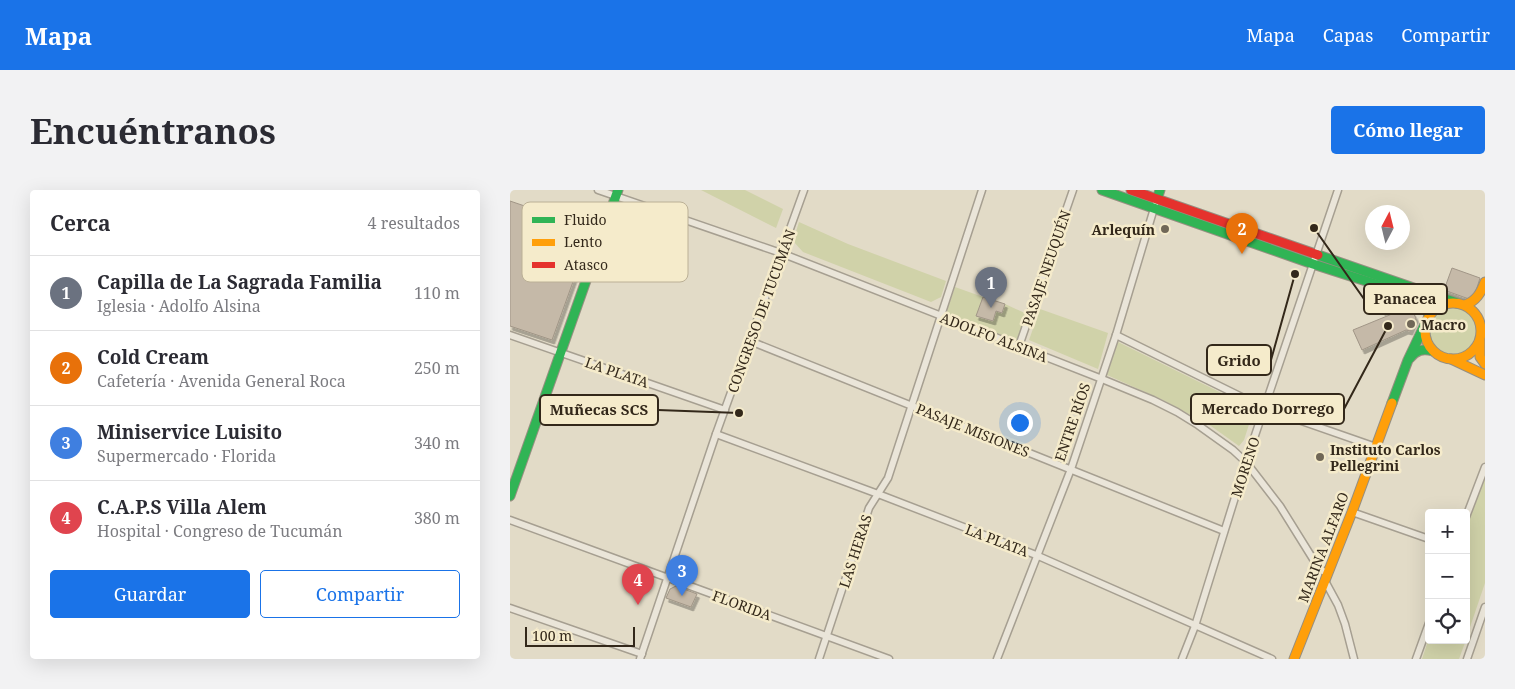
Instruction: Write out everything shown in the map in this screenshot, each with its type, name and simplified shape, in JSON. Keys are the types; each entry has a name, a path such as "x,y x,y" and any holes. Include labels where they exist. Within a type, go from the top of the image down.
{"main road":[{"path":"1102,190 1157,199"},
{"path":"1131,190 1416,298 1427,309 1424,329 1425,337 1433,351"},
{"path":"1315,259 1461,304 1473,311 1481,327"},
{"path":"510,496 586,282"},
{"path":"1427,318 1434,309 1441,305 1472,303 1478,298 1485,282"},
{"path":"1485,315 1480,338 1480,357 1485,364"},
{"name":"MARINA ALFARO","path":"1294,659 1352,512 1408,360 1427,318"},
{"path":"1450,359 1466,356 1477,345 1480,338"},
{"path":"1408,360 1418,350 1424,348 1485,375"}],"street":[{"name":"ADOLFO ALSINA","path":"598,190 617,193 642,202"},
{"name":"CONGRESO DE TUCUMÁN","path":"641,656 716,434 804,190"},
{"name":"LAS HERAS","path":"819,659 869,508 888,478 982,190"},
{"name":"PASAJE NEUQUÉN","path":"1019,346 1073,190"},
{"name":"MORENO","path":"1182,659 1195,626 1246,462 1338,190"},
{"name":"ENTRE RÍOS","path":"996,659 1070,469 1102,379 1157,199"},
{"name":"ADOLFO ALSINA","path":"688,219 781,253 1153,400 1177,412 1221,441 1246,462 1292,524 1318,568 1324,572 1346,624 1354,659"},
{"name":"LA PLATA","path":"510,335 725,410"},
{"path":"1116,335 1264,408 1376,447"},
{"name":"PASAJE MISIONES","path":"750,341 1224,531"},
{"name":"LA PLATA","path":"716,434 1036,555 1272,659"},
{"path":"1469,509 1485,467"},
{"path":"1352,512 1425,538"},
{"name":"FLORIDA","path":"510,520 889,659"},
{"path":"1467,659 1485,607"},
{"path":"510,608 641,656"},
{"path":"1416,659 1425,634"}],"green space":[{"path":"701,190 745,190 783,209 776,228"},
{"path":"799,222 848,244 946,281 941,297 931,302 803,252 793,241"},
{"path":"955,287 983,297 977,317 993,321 996,311 1002,313 1005,304 1027,314 1017,342 946,313"},
{"path":"1453,308 1466,312 1472,318 1476,331 1472,344 1466,350 1453,354 1440,350 1434,344 1430,331 1434,318 1440,312"},
{"path":"1040,309 1108,333 1098,369 1029,340"},
{"path":"1118,342 1254,409 1244,440 1239,446 1211,426 1163,400 1107,375"},
{"path":"1485,471 1485,583 1470,627 1470,554 1470,515"},
{"path":"1427,644 1465,644 1459,659 1422,659"}],"building":[{"path":"510,201 522,205 522,282 573,282 552,340 510,326"},
{"path":"1452,268 1480,278 1475,294 1469,299 1444,290"},
{"path":"983,297 1005,304 1002,313 996,311 993,321 976,316"},
{"path":"1385,301 1412,311 1416,318 1410,331 1406,330 1362,350 1353,330 1392,314 1382,311"},
{"path":"676,586 697,594 691,607 666,598 670,589"}],"traffic: fast":[{"path":"614,202 618,190"},
{"path":"1102,190 1313,264 1416,297 1424,305 1429,315"},
{"path":"1157,199 1160,190"},
{"path":"1318,255 1457,303"},
{"path":"510,496 586,282"},
{"path":"1392,403 1408,360 1426,322"},
{"path":"1410,358 1420,350 1433,351"}],"traffic: slow":[{"path":"1465,305 1478,296 1485,282"},
{"path":"1448,303 1458,303 1473,311 1479,320 1481,331 1479,342 1473,351 1458,359 1448,359 1437,354 1430,347 1425,336 1425,326 1430,315 1437,308 1448,303"},
{"path":"1480,341 1480,357 1485,364"},
{"path":"1451,359 1485,375"},
{"path":"1294,659 1352,512 1392,403"}],"traffic: jam":[{"path":"1131,190 1318,255"}],"place":[{"name":"Panacea","path":"1314,228"},
{"name":"Arlequín","path":"1165,229"},
{"name":"Cold Cream","path":"1242,254"},
{"name":"Grido","path":"1295,274"},
{"name":"Capilla de La Sagrada Familia","path":"991,308"},
{"name":"Macro","path":"1411,324"},
{"name":"Mercado Dorrego","path":"1388,326"},
{"name":"Muñecas SCS","path":"739,413"},
{"name":"Instituto Carlos Pellegrini","path":"1320,457"},
{"name":"Miniservice Luisito","path":"682,596"},
{"name":"C.A.P.S Villa Alem","path":"638,605"}]}
